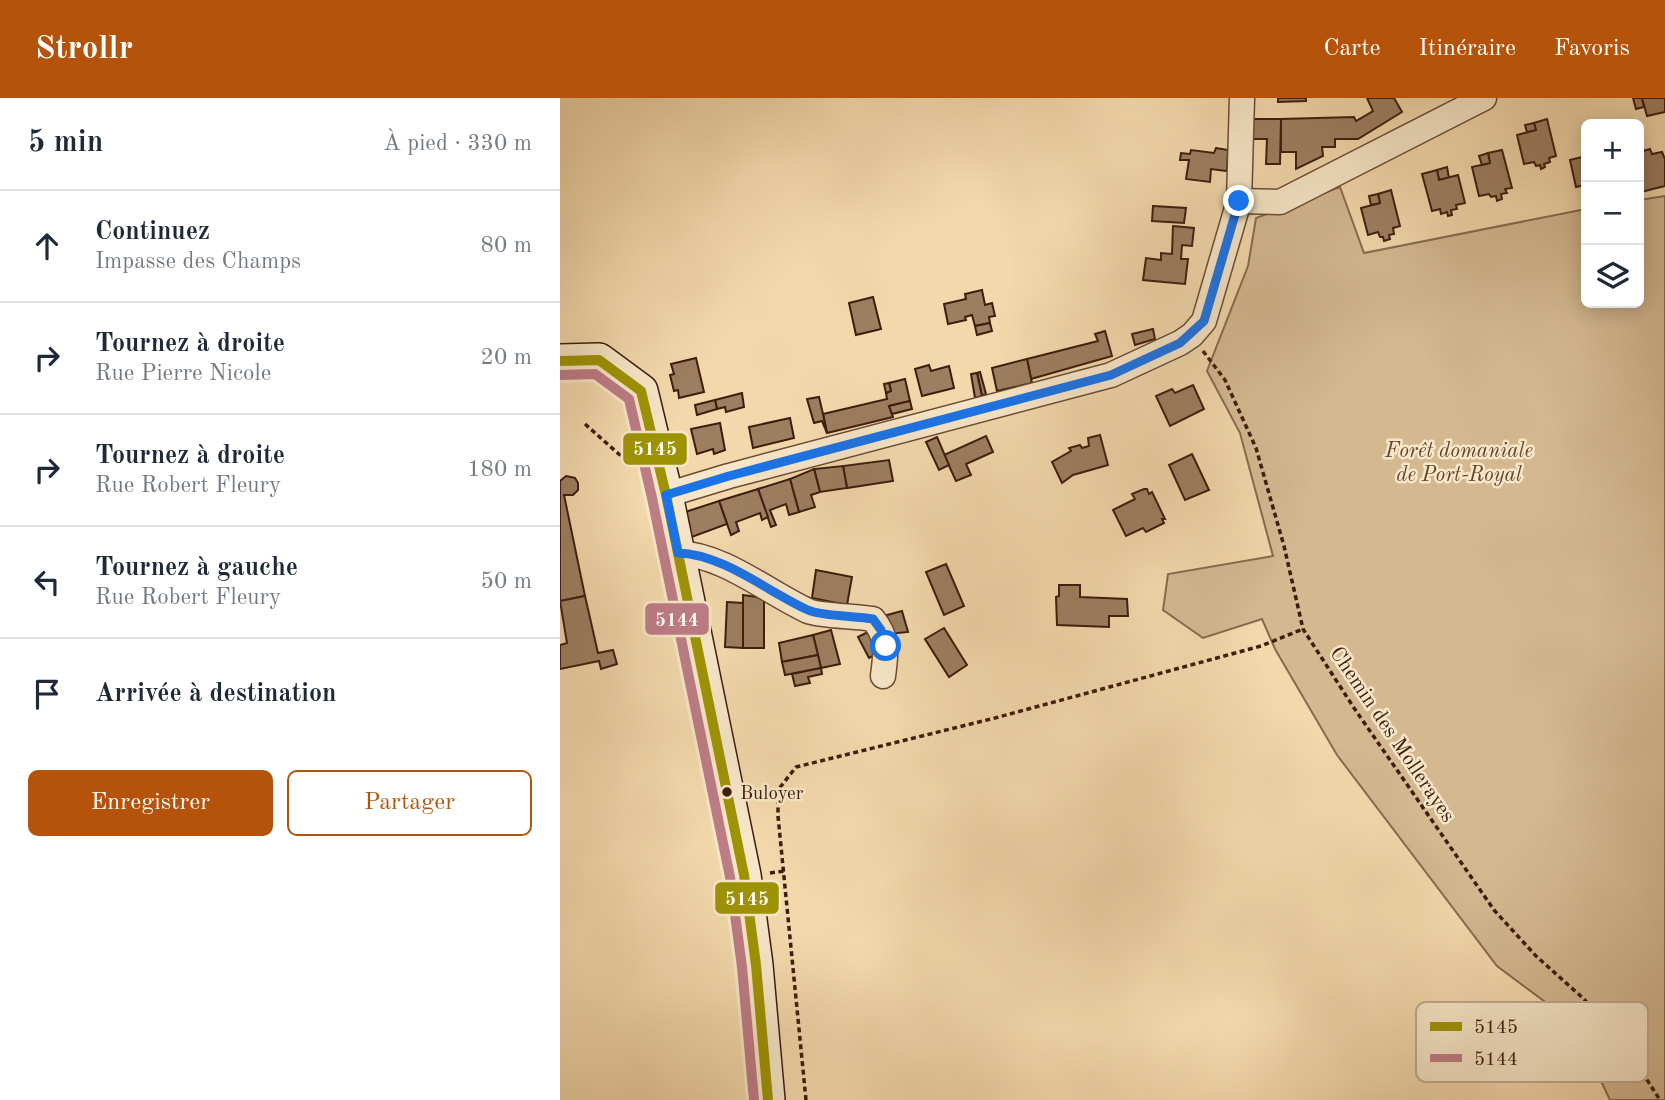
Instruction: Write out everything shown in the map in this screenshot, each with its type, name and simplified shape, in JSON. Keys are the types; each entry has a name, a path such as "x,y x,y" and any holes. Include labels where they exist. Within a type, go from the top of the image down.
{"main road":[{"path":"560,361 599,360 641,391 664,484 744,875 756,965 768,1100"}],"street":[{"path":"664,484 729,476 1111,375 1192,335 1204,321 1239,201 1242,98"},
{"path":"1239,201 1280,202 1484,98"},
{"path":"678,553 693,554 749,577 811,612 873,619 881,630 886,646 883,676"}],"path":[{"name":"Chemin des Mollerayes","path":"1192,335 1225,380 1256,448 1284,545 1303,629 1354,708 1494,910 1536,956 1586,1002"},
{"path":"586,424 627,463 637,467 647,466 664,484"},
{"path":"806,1100 778,816 778,790 796,767 995,718 1261,646 1303,629"},
{"name":"Chemin des Mollerayes","path":"1648,1081 1660,1100"}],"green space":[{"name":"Forêt domaniale de Port-Royal","path":"1340,187 1364,253 1581,210 1581,308 1644,308 1644,199 1665,196 1665,1100 1610,1100 1601,1082 1648,1082 1648,1002 1545,1002 1497,966 1337,755 1275,649 1262,619 1203,638 1163,610 1168,574 1273,556 1240,433 1207,371 1248,266 1256,218"}],"building":[{"path":"1278,98 1306,98 1306,101 1278,102"},
{"path":"1367,98 1394,98 1402,112 1358,139 1335,139 1335,147 1322,147 1323,156 1296,169 1296,152 1281,152 1281,119 1354,117 1356,121 1373,111"},
{"path":"1633,98 1642,98 1644,107 1636,109"},
{"path":"1642,98 1665,98 1665,112 1647,116"},
{"path":"1246,119 1281,119 1280,164 1266,164 1267,139 1245,139"},
{"path":"1547,119 1556,156 1549,158 1550,162 1544,164 1545,167 1541,169 1540,165 1536,166 1534,162 1524,164 1517,135 1536,130 1534,123"},
{"path":"1534,123 1536,130 1527,132 1525,125"},
{"path":"1216,148 1228,150 1227,171 1211,169 1210,182 1186,179 1189,160 1180,160 1181,153 1190,154 1191,150 1214,153"},
{"path":"1650,149 1652,154 1662,152 1665,159 1665,186 1644,191 1644,151"},
{"path":"1502,150 1512,188 1505,189 1507,193 1501,194 1502,199 1497,201 1496,196 1491,197 1489,194 1479,196 1472,167 1490,163 1488,153"},
{"path":"1488,153 1490,163 1482,165 1479,156"},
{"path":"1581,157 1581,186 1576,187 1570,160"},
{"path":"1447,167 1449,178 1439,180 1437,170"},
{"path":"1437,170 1439,180 1458,175 1465,203 1456,205 1457,209 1451,210 1452,215 1448,216 1447,212 1441,214 1440,209 1432,211 1422,174"},
{"path":"1391,190 1400,226 1393,228 1394,234 1384,241 1378,232 1368,235 1361,208 1380,203 1378,194"},
{"path":"1378,194 1380,203 1371,205 1369,196"},
{"path":"1153,206 1186,208 1184,223 1152,221"},
{"path":"1173,226 1194,228 1192,246 1182,245 1181,259 1188,259 1185,284 1143,280 1146,258 1161,260 1161,253 1172,254"},
{"path":"982,290 985,305 992,303 995,316 989,317 990,323 975,326 972,315 965,317 966,320 948,324 944,304 966,299 965,294"},
{"path":"873,297 881,329 856,335 849,303"},
{"path":"990,323 992,331 977,335 975,326"},
{"path":"1153,329 1155,339 1135,345 1132,334"},
{"path":"1105,331 1112,356 1031,379 1027,359 1098,341 1095,334"},
{"path":"696,358 704,392 679,398 678,390 674,391 670,375 674,374 671,364"},
{"path":"1027,359 1032,383 997,391 992,368"},
{"path":"929,365 931,371 949,366 954,388 922,396 915,369"},
{"path":"980,372 986,394 982,396 977,373"},
{"path":"977,373 982,396 975,398 971,374"},
{"path":"905,379 910,401 889,406 893,417 827,433 823,414 887,399 886,393 891,391 889,383"},
{"path":"889,383 891,391 886,393 884,384"},
{"path":"1193,385 1204,409 1170,426 1156,396 1172,389 1175,393"},
{"path":"742,393 744,407 726,412 725,407 717,409 715,400"},
{"path":"819,397 827,433 822,421 814,423 807,399"},
{"path":"715,400 717,409 697,415 695,405"},
{"path":"910,401 912,409 892,414 889,406"},
{"path":"790,418 794,438 753,448 749,427"},
{"path":"720,423 725,450 714,454 713,449 697,454 691,429"},
{"path":"1100,435 1108,465 1073,475 1062,483 1052,462 1071,451 1069,448 1089,446 1088,438"},
{"path":"986,436 993,452 966,464 971,475 956,481 944,455"},
{"path":"937,437 949,465 939,470 926,442"},
{"path":"1192,454 1209,490 1185,500 1169,465"},
{"path":"889,460 893,481 847,488 843,466"},
{"path":"843,466 847,488 820,492 814,469"},
{"path":"814,469 820,492 811,495 815,507 799,512 790,479"},
{"path":"566,476 575,478 578,483 578,490 573,495 564,495 585,596 560,601 560,481"},
{"path":"790,479 799,512 789,515 786,504 770,510 776,525 771,527 758,489"},
{"path":"758,489 768,517 762,520 760,513 736,522 739,531 731,535 719,501"},
{"path":"1147,489 1149,494 1152,492 1165,519 1162,519 1164,523 1146,532 1143,528 1126,536 1113,510 1135,499 1132,494"},
{"path":"719,501 727,524 681,541 676,515"},
{"path":"946,564 964,606 944,615 926,572"},
{"path":"816,570 852,577 847,605 812,598"},
{"path":"1059,585 1080,585 1080,597 1127,599 1128,616 1109,616 1109,627 1057,625 1056,597 1059,596"},
{"path":"743,595 764,600 764,648 743,648"},
{"path":"585,596 598,653 613,650 617,664 601,669 599,661 560,669 560,645 567,643 560,601"},
{"path":"727,602 743,603 743,648 725,647"},
{"path":"902,611 908,632 889,634 887,615"},
{"path":"944,628 967,665 949,677 925,639"},
{"path":"831,630 840,664 821,668 813,635"},
{"path":"870,631 879,653 869,658 858,637"},
{"path":"813,635 818,655 782,662 779,643"},
{"path":"818,655 821,668 785,675 782,662"},
{"path":"821,668 822,674 808,677 810,683 795,686 792,674"}],"transit line":[{"name":"5145","path":"560,361 599,360 641,391 666,495 744,875 756,965 768,1100"},
{"name":"5144","path":"560,375 595,374 629,399 730,877 742,967 754,1100"}],"place":[{"name":"Buloyer","path":"727,792"}],"route":[{"path":"886,646 881,630 873,619 811,612 749,577 693,554 678,553 666,495 1111,375 1180,343 1192,335 1204,321 1239,201"}]}
